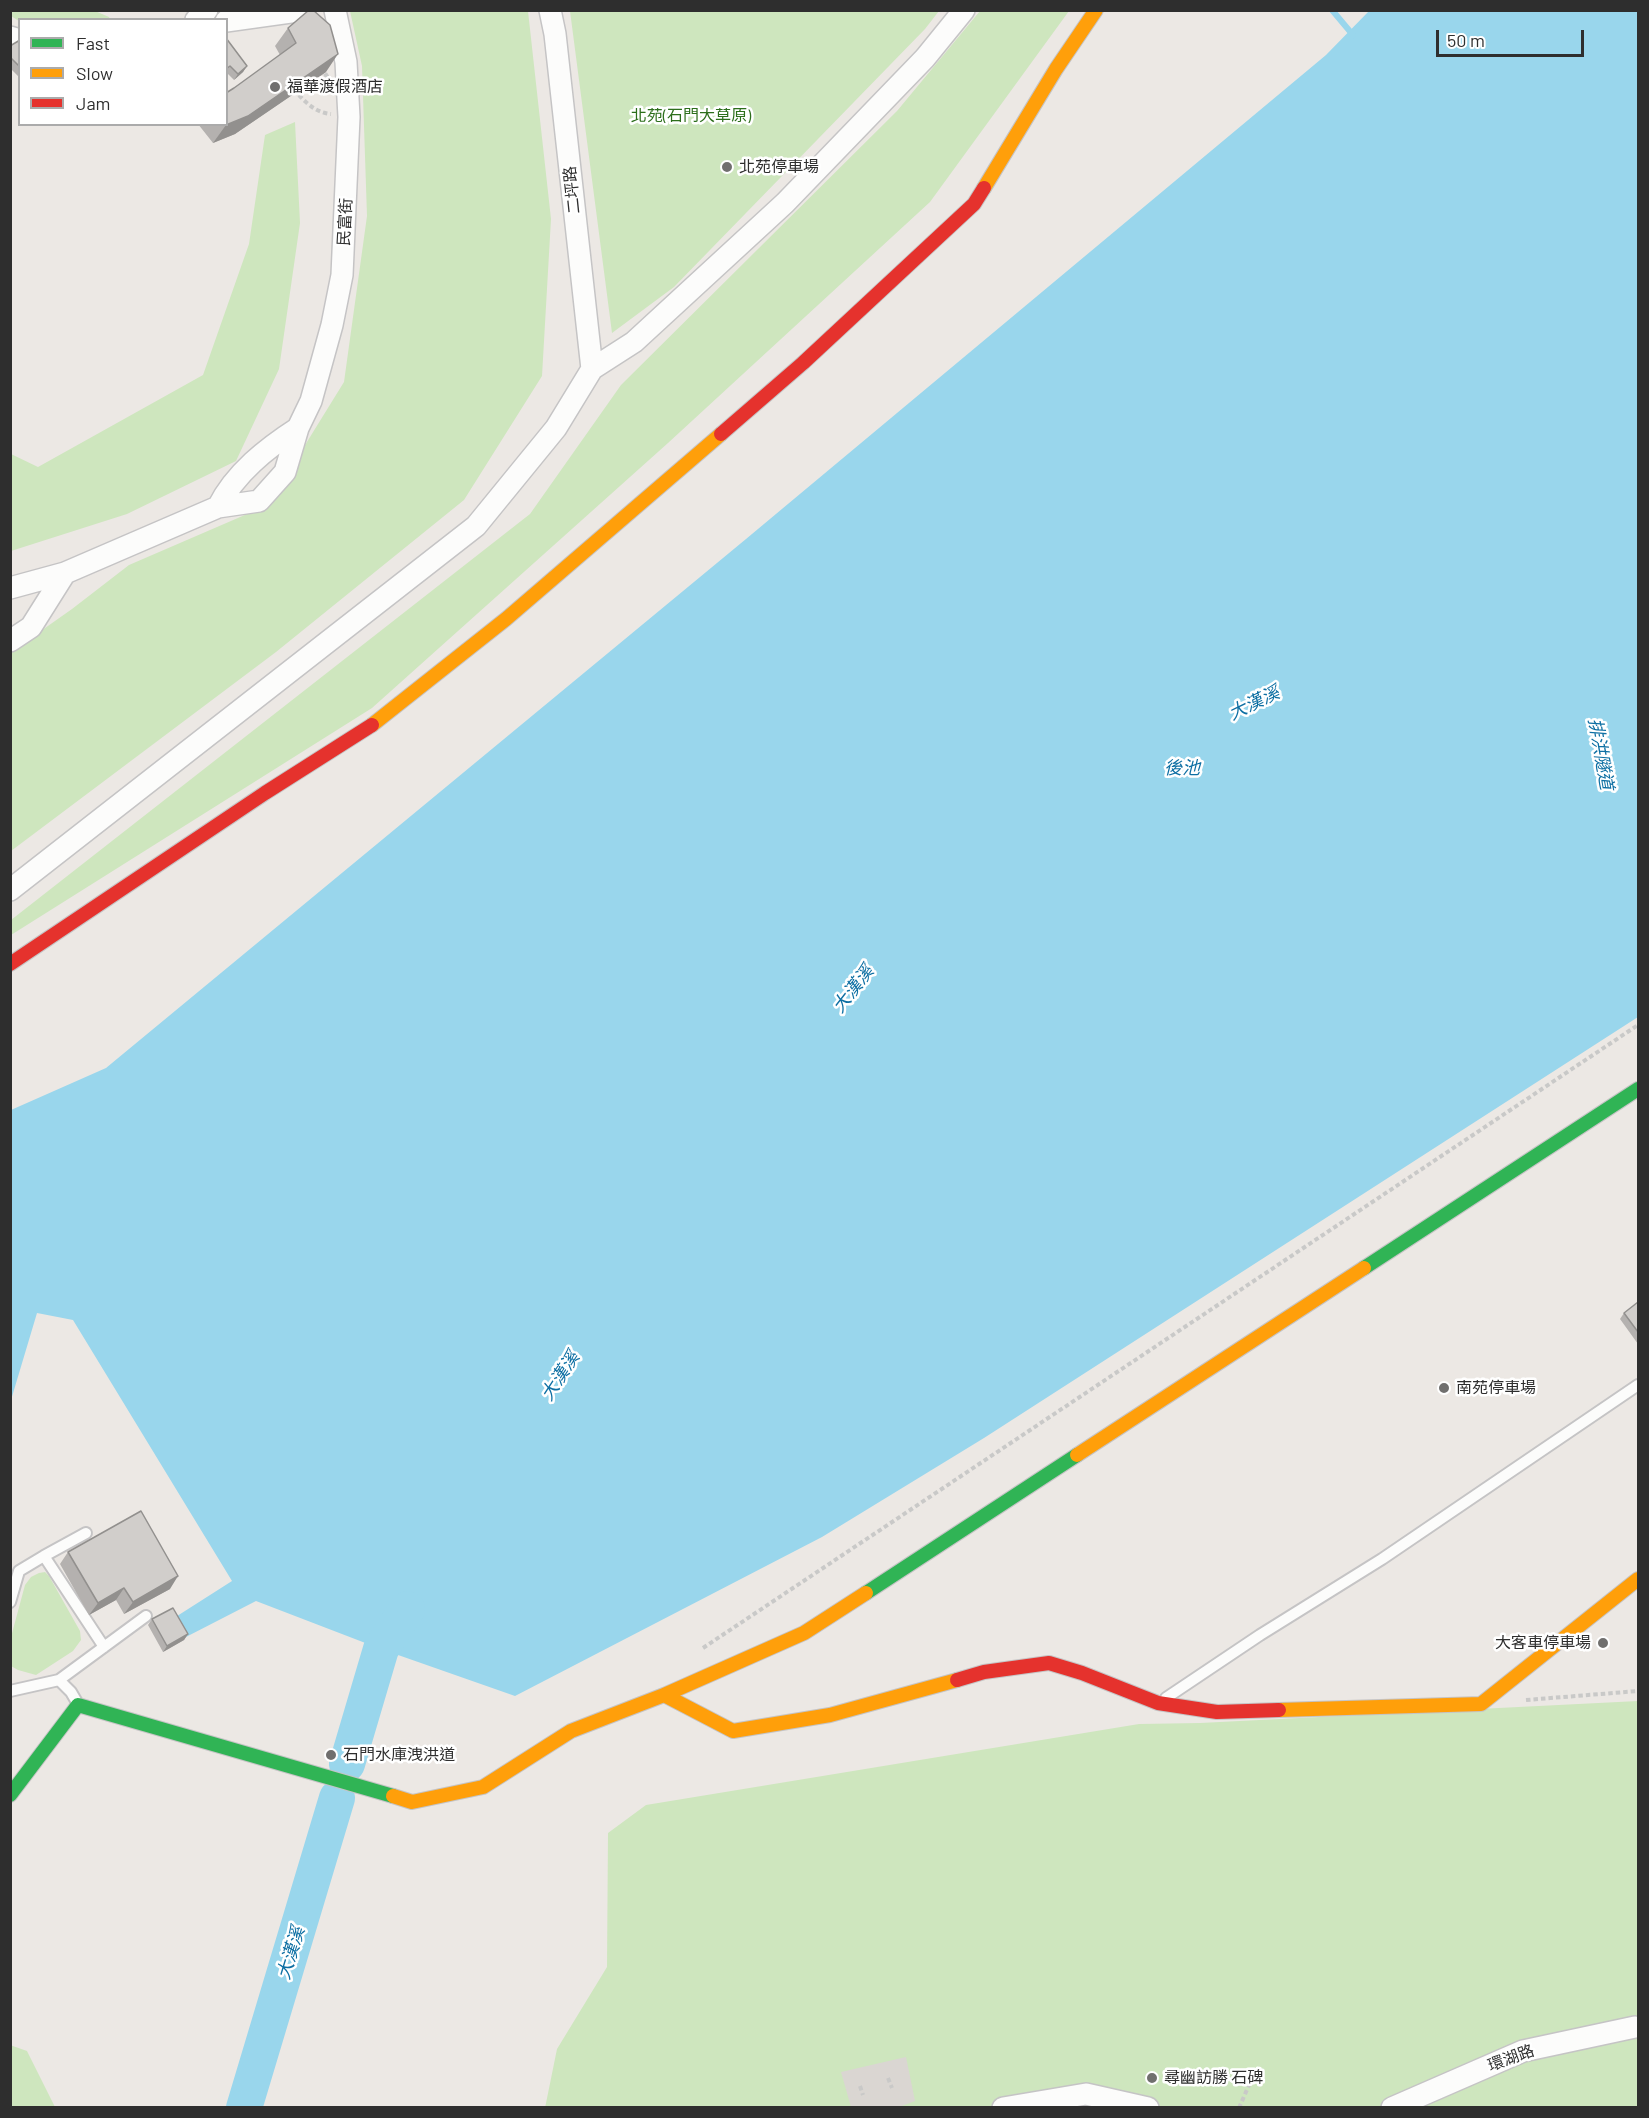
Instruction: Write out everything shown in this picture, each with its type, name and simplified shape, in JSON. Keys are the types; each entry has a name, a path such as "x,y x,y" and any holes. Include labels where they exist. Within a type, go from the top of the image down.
{"street":[{"path":"228,21 305,10"},
{"name":"民富街","path":"10,588 65,573 218,507 259,501 285,472 298,428 319,377 342,275 349,117 346,62 335,10"},
{"name":"二坪路","path":"550,10 555,34 592,369"},
{"path":"10,890 476,526 556,428 592,369 634,342 785,202 925,58 964,10"},
{"path":"10,964 265,793 381,719 506,619 802,363 974,204 1056,69 1096,10"},
{"path":"218,507 227,489 270,446 298,428"},
{"path":"10,641 31,627 65,573"},
{"path":"10,1795 78,1705 412,1802 483,1787 571,1731 664,1695 804,1633 1638,1097"},
{"path":"664,1695 733,1731 830,1714 984,1672 1049,1663 1082,1673 1158,1703 1217,1712 1481,1704 1638,1579"},
{"name":"環湖路","path":"1392,2108 1522,2051 1635,2027"},
{"path":"1003,2108 1086,2094 1148,2108"}],"lane":[{"path":"1158,1703 1260,1635 1382,1559 1638,1385"},
{"path":"10,1602 19,1571 86,1533"},
{"path":"44,1556 104,1647"},
{"path":"10,1691 59,1680 146,1616"},
{"path":"59,1680 71,1692 78,1705"}],"path":[{"path":"346,62 298,94 306,104 324,114 349,117"},
{"path":"703,1648 1638,1025"},
{"path":"1515,1701 1638,1691"},
{"path":"888,2078 892,2088"},
{"path":"1239,2108 1252,2078"},
{"path":"860,2086 863,2095"}],"green space":[{"name":"北苑(石門大草原)","path":"570,10 939,11 925,29 674,287 612,333"},
{"path":"11,11 95,11 110,18 18,18 18,20 11,16"},
{"path":"350,11 528,11 551,219 542,376 464,500 276,652 11,851 11,652 129,565 268,505 344,382 367,216 362,66"},
{"path":"980,11 1069,11 930,202 668,443 372,708 11,935 11,920 530,514 621,385 897,111"},
{"path":"295,122 300,223 279,369 236,461 127,514 11,551 11,454 38,467 203,375 249,244 265,135"},
{"path":"45,1572 80,1631 81,1640 73,1651 36,1675 11,1666 11,1637 25,1585 31,1577"},
{"path":"1638,1701 1638,2107 545,2108 557,2049 607,1967 608,1833 646,1805 1139,1724 1200,1723"},
{"path":"10,2045 27,2051 55,2107 11,2107"}],"shaded area":[{"path":"906,2057 915,2101 899,2107 851,2107 841,2072"}],"water":[{"name":"後池","path":"1369,11 1638,11 1638,1017 984,1438 822,1537 515,1696 381,1649 256,1601 184,1638 174,1618 232,1581 73,1320 37,1313 11,1400 11,1110 106,1068 746,539 1326,55"}],"building":[{"name":"福華渡假酒店","path":"309,10 313,10 330,25 338,54 248,116 228,124 228,92 296,43 288,28"},
{"path":"18,41 18,65 10,57 10,46"},
{"path":"228,41 247,66 238,74 230,66 228,68"},
{"path":"1638,1302 1638,1332 1624,1313"},
{"path":"141,1511 178,1576 133,1602 124,1588 98,1603 68,1552"},
{"path":"173,1608 188,1634 167,1646 152,1619"}],"waterway":[{"path":"1332,10 1353,35"},
{"name":"大漢溪","path":"347,1764 381,1649 407,1609"},
{"name":"大漢溪","path":"244,2108 337,1798"}],"traffic: fast":[{"path":"1364,1268 1638,1089"},
{"path":"866,1593 1077,1455"},
{"path":"10,1795 78,1705 393,1796"}],"traffic: slow":[{"path":"984,188 1056,69 1096,10"},
{"path":"372,725 506,619 721,434"},
{"path":"1077,1455 1364,1268"},
{"path":"1279,1710 1481,1704 1638,1579"},
{"path":"393,1796 412,1802 483,1787 571,1731 664,1695 804,1633 866,1593"},
{"path":"664,1695 733,1731 830,1715 957,1680"}],"traffic: jam":[{"path":"721,434 803,363 974,204 984,188"},
{"path":"10,964 265,793 372,725"},
{"path":"957,1680 984,1672 1049,1663 1082,1673 1158,1703 1217,1712 1279,1710"}],"place":[{"name":"福華渡假酒店","path":"275,87"},
{"name":"北苑停車場","path":"727,167"},
{"name":"南苑停車場","path":"1444,1388"},
{"name":"大客車停車場","path":"1603,1643"},
{"name":"石門水庫洩洪道","path":"331,1755"},
{"name":"尋幽訪勝 石碑","path":"1152,2078"}],"water label":[{"name":"排洪隧道","path":"1601,754"}]}
